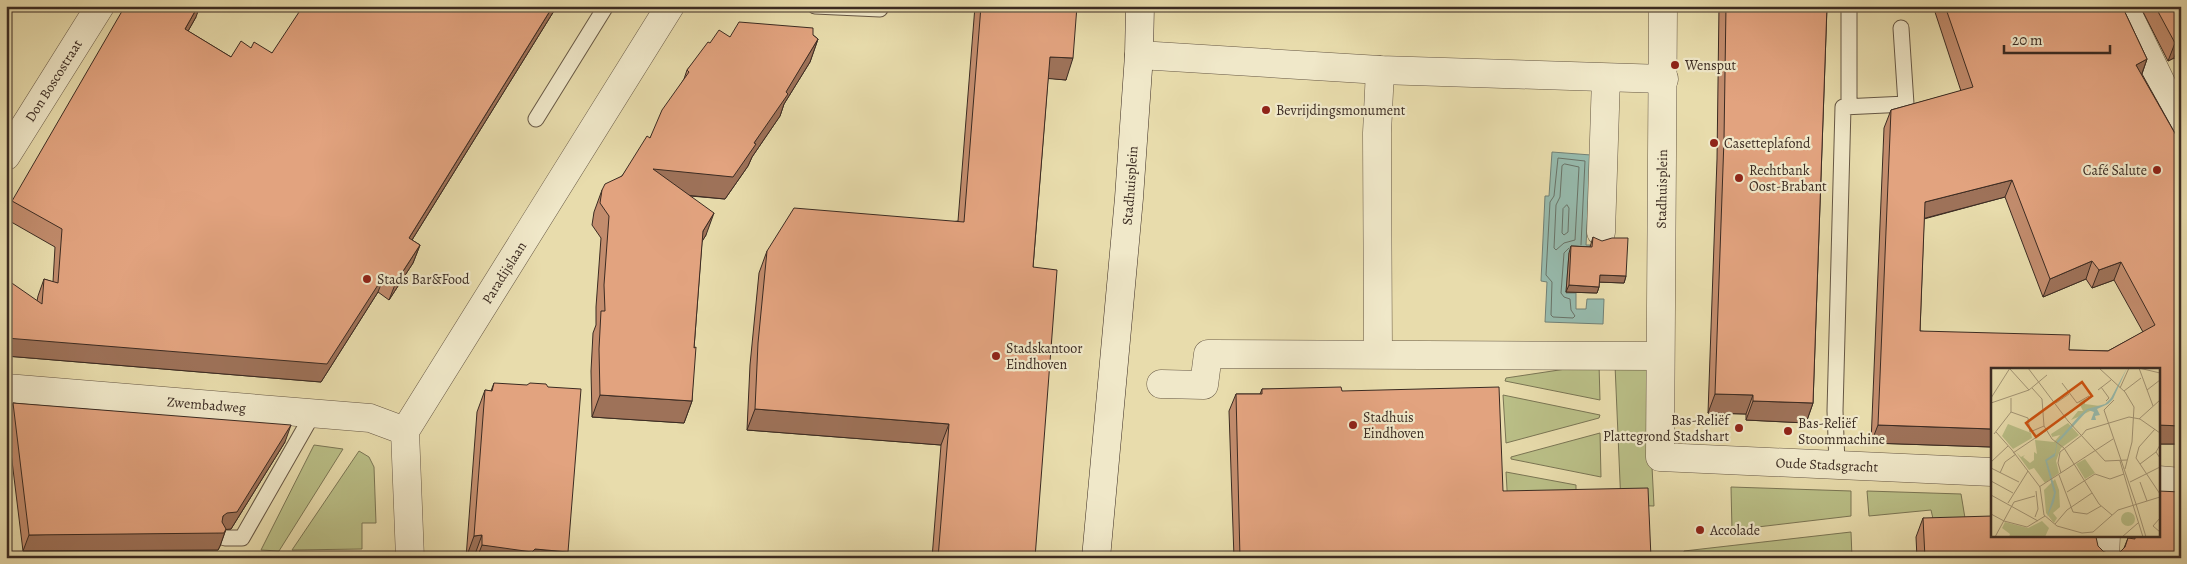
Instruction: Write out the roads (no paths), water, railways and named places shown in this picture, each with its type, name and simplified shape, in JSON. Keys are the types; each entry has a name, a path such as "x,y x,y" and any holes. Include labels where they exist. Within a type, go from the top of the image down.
{"street":[{"name":"Don Boscostraat","path":"6,156 100,6"},
{"name":"Paradijslaan","path":"405,431 670,6"},
{"name":"Stadhuisplein","path":"1096,558 1129,198 1139,55 1140,6"},
{"name":"Stadhuisplein","path":"1660,457 1663,6"},
{"path":"2124,6 2181,123"},
{"path":"1139,55 1380,70 1664,79"},
{"path":"1378,353 1377,133 1380,70"},
{"path":"1601,232 1606,78"},
{"path":"1161,384 1204,386 1208,354 1378,353 1660,356"},
{"name":"Zwembadweg","path":"6,388 370,418 405,431"},
{"path":"405,431 410,558"},
{"name":"Oude Stadsgracht","path":"1660,457 1991,472"},
{"path":"2160,480 2181,482"},
{"path":"2104,558 2106,536"}],"lane":[{"path":"536,119 606,6"},
{"path":"815,6 880,9 880,6"},
{"path":"1849,6 1849,107"},
{"path":"1837,464 1835,411 1843,107 1906,104 1901,28"},
{"path":"225,538 242,538 314,412"}],"water":[{"path":"1552,152 1591,155 1586,245 1590,245 1590,254 1569,253 1566,293 1576,293 1576,309 1586,309 1587,299 1604,299 1603,324 1545,322 1547,282 1541,281 1545,196 1549,196"}],"place":[{"name":"Wensput","path":"1675,65"},
{"name":"Bevrijdingsmonument","path":"1266,110"},
{"name":"Casetteplafond","path":"1714,143"},
{"name":"Café Salute","path":"2157,170"},
{"name":"Rechtbank Oost-Brabant","path":"1739,178"},
{"name":"Stads Bar&Food","path":"367,279"},
{"name":"Stadskantoor Eindhoven","path":"996,356"},
{"name":"Stadhuis Eindhoven","path":"1353,425"},
{"name":"Bas-Reliëf Plattegrond Stadshart","path":"1739,428"},
{"name":"Bas-Reliëf Stoommachine","path":"1788,431"},
{"name":"Accolade","path":"1700,530"}]}
